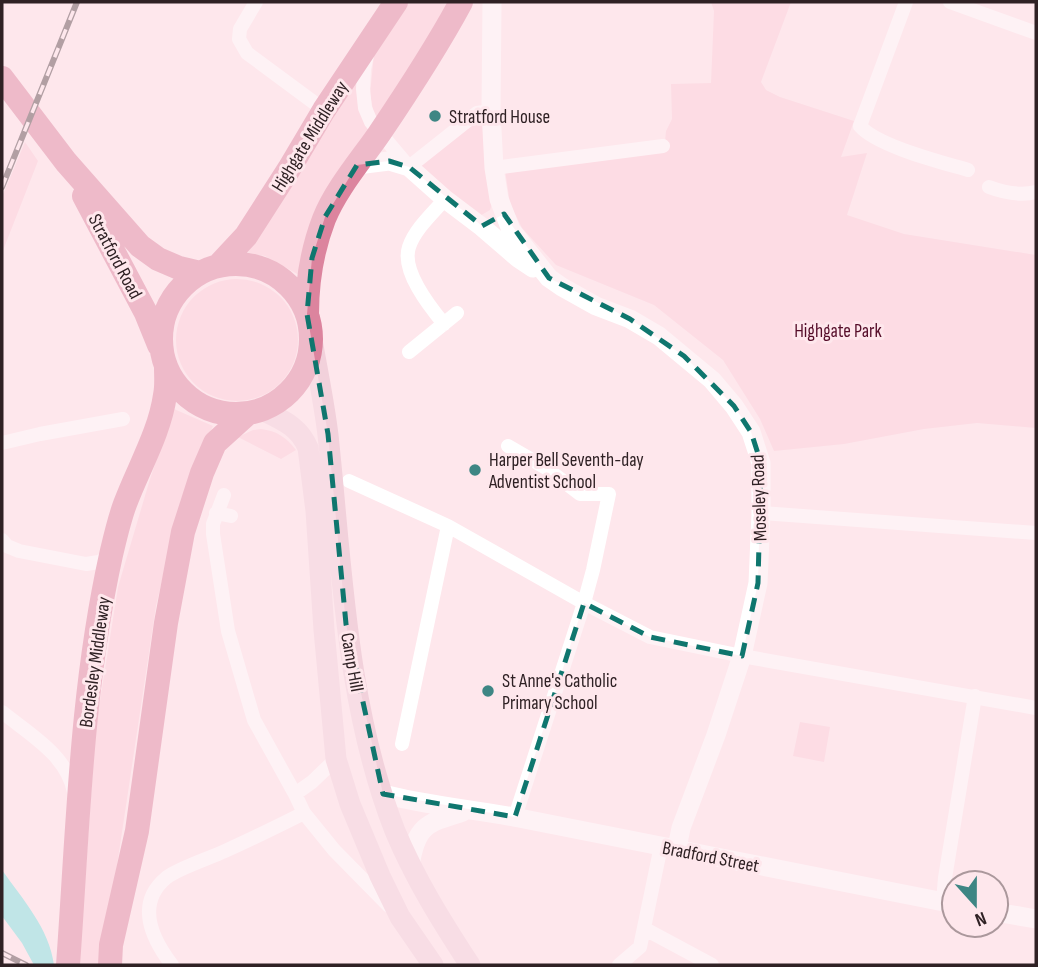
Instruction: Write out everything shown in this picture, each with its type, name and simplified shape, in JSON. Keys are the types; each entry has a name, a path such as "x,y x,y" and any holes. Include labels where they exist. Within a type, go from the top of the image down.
{"highway":[{"name":"Highgate Middleway","path":"209,270 246,236 324,110 396,2"},
{"path":"110,965 111,945 137,831 166,623 183,532 202,473 215,443 254,412 274,404 295,386 307,362 310,349 307,294 312,258 325,217 446,31 461,2"},
{"name":"Stratford Road","path":"2,78 66,162 141,246 158,259 179,268 209,270"},
{"name":"Stratford Road","path":"66,162 146,313 164,360"},
{"path":"254,412 227,414 208,409 190,399 176,385 164,360 161,328 168,306 182,287 209,270 240,264 261,269 281,279 296,294 309,325"},
{"name":"Bordesley Middleway","path":"68,965 77,807 86,705 97,631 111,555 124,506 166,393 164,360"}],"main road":[{"name":"Camp Hill","path":"309,325 328,434 346,624 371,757 395,830 411,866 430,903 470,965"},
{"name":"Camp Hill","path":"254,412 295,428 308,448 316,511 336,759 350,804 380,876 400,917 433,965"},
{"path":"350,804 383,794"}],"street":[{"path":"256,2 240,29 239,39 247,53 324,110"},
{"name":"Moseley Road","path":"492,2 491,111 494,168 499,199 511,230 549,278 596,306 630,319 659,336 712,380 751,432 761,463 758,583 742,656 681,828 669,847"},
{"path":"906,2 860,126 863,131 892,146 968,170"},
{"path":"950,2 1036,33"},
{"path":"372,39 364,69 363,89 370,122 409,167 445,199 517,258 549,278"},
{"path":"409,167 477,113 491,111"},
{"path":"494,168 663,146"},
{"path":"357,166 389,161 409,167"},
{"path":"989,187 1001,192 1024,195 1036,192"},
{"path":"444,324 418,287 410,270 408,249 420,229 445,199"},
{"path":"482,227 504,214"},
{"path":"409,352 457,313"},
{"path":"2,443 123,419"},
{"path":"508,446 546,468 580,494 609,494 584,603 515,817"},
{"path":"349,481 447,526 650,637 1036,708"},
{"path":"224,495 216,513 213,534 228,631 254,720 304,813 334,850 400,917"},
{"path":"216,513 231,516"},
{"path":"761,513 1036,533"},
{"path":"402,744 447,526"},
{"path":"4,546 86,564 99,562 111,555"},
{"path":"946,869 975,696"},
{"path":"2,712 55,755 67,770 77,807"},
{"path":"295,794 336,759"},
{"name":"Bradford Street","path":"383,794 412,802 515,817 940,900"},
{"name":"Bradford Street","path":"411,866 418,834 433,821 468,810"},
{"path":"172,965 159,949 150,929 150,904 156,889 167,877 304,813"},
{"path":"619,965 640,947 669,847"},
{"path":"1010,914 1036,919"},
{"path":"645,929 712,965"}],"highlighted area":[{"path":"389,161 409,167 482,226 504,214 549,278 630,319 684,356 734,406 751,432 761,463 758,583 742,656 650,637 584,603 515,817 383,794 346,624 328,434 307,314 312,258 325,217 357,165"}],"green space":[{"path":"404,2 453,2 375,121 370,94 374,54"},
{"name":"Highgate Park","path":"711,2 791,2 761,82 766,90 780,97 854,121 841,157 867,153 847,215 904,234 1036,255 1036,428 977,423 924,429 844,444 774,451 760,419 723,360 654,305 556,265 522,228 510,204 505,170 664,152 666,131 672,119 671,84 711,83 714,11"},
{"path":"357,74 370,130 299,275 265,256 241,251"},
{"path":"483,118 492,204 490,210 478,217 417,167 475,119"},
{"path":"25,142 38,161 2,253 2,197"},
{"path":"237,279 260,284 280,297 293,317 298,340 293,363 280,383 260,396 237,401 214,396 194,383 181,363 176,340 181,317 194,297 214,284"},
{"path":"174,409 213,426 181,499 156,606 102,965 79,965 96,726 118,587"},
{"path":"261,429 281,435 296,450 281,459 238,437"},
{"path":"800,722 830,727 824,762 793,756"}],"water":[{"path":"2,870 41,927 54,965 34,965 2,916"}],"railway":[{"path":"2,187 77,2"},
{"path":"2,953 26,965"}],"place":[{"name":"Stratford House","path":"435,116"},
{"name":"Harper Bell Seventh-day Adventist School","path":"475,470"},
{"name":"St Anne's Catholic Primary School","path":"488,691"}]}
